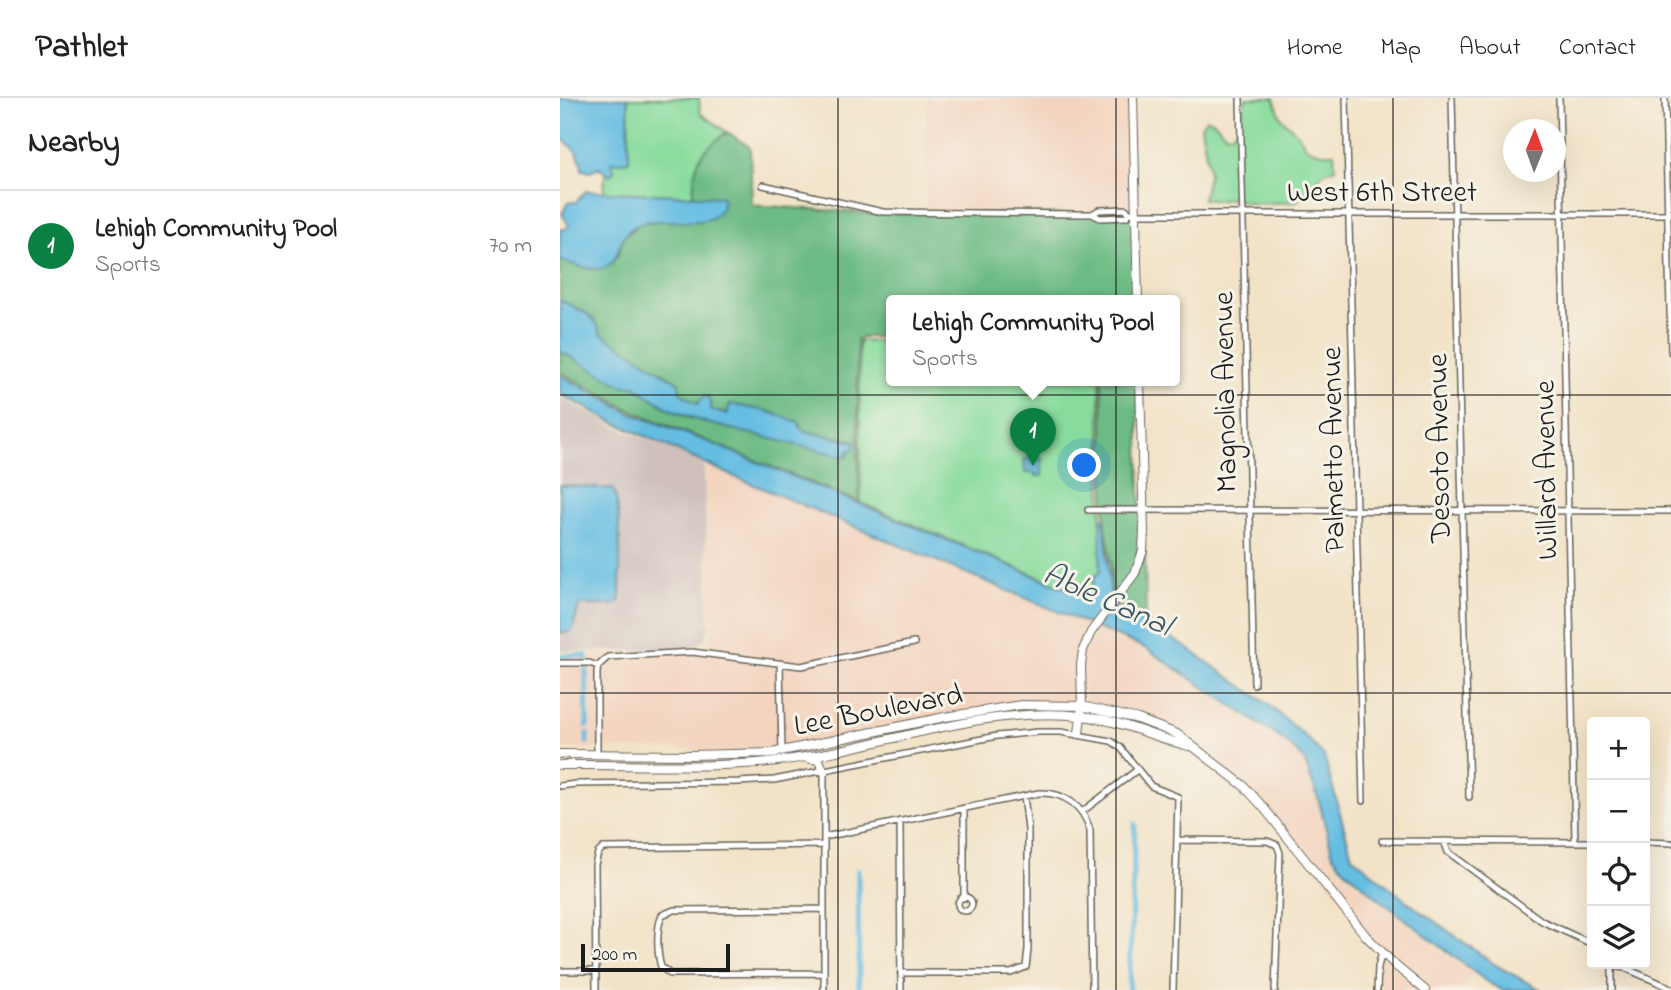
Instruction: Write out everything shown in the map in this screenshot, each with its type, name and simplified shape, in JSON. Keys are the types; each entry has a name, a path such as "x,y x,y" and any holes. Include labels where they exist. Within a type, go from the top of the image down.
{"main road":[{"path":"1133,98 1133,213 1138,295"},
{"path":"1079,734 1082,657 1091,632 1131,579 1144,545 1140,386"},
{"name":"Lee Boulevard","path":"560,765 715,764 783,756 900,726 1021,705 1082,706 1153,724 1177,734 1233,777 1264,808 1382,953 1425,990"},
{"name":"Lee Boulevard","path":"560,754 756,754 801,757 1022,715 1081,716 1110,721 1195,748"},
{"path":"855,746 863,740 899,732 900,726"},
{"path":"824,772 826,758 832,751"},
{"path":"648,764 683,758 685,755"},
{"path":"801,757 817,759 824,772"}],"street":[{"name":"Magnolia Avenue","path":"1240,98 1254,684"},
{"name":"Palmetto Avenue","path":"1346,98 1363,801"},
{"name":"Desoto Avenue","path":"1452,98 1469,797"},
{"name":"Willard Avenue","path":"1559,98 1576,842"},
{"path":"1665,98 1671,352"},
{"name":"West 6th Street","path":"763,185 883,212 1092,214 1100,218 1126,217 1133,213 1669,214"},
{"path":"1088,510 1671,511"},
{"path":"597,755 598,666 603,660 616,655 692,653 808,666 914,643"},
{"path":"560,663 589,663 598,666"},
{"path":"780,663 783,756"},
{"path":"560,786 760,781 824,772 1007,734 1038,732 1106,738 1116,743 1156,789 1178,797 1173,990"},
{"path":"1083,811 1137,770"},
{"path":"824,772 824,990"},
{"path":"824,836 1024,796 1054,794 1066,798 1083,811 1091,837 1092,990"},
{"path":"901,973 1012,972 1026,967 1028,829 1024,796"},
{"path":"964,808 964,898"},
{"path":"900,821 901,990"},
{"path":"1178,840 1267,841 1277,845 1280,853 1275,990"},
{"path":"1382,841 1587,842"},
{"path":"1444,841 1448,852 1534,915 1549,925 1587,942"},
{"path":"1650,842 1671,842"},
{"path":"596,990 595,859 603,848 824,845"},
{"path":"824,909 668,911 662,915 659,922 661,967 670,974 824,973"},
{"path":"1377,990 1382,953"},
{"path":"1612,969 1612,990"},
{"path":"1627,969 1671,988"},
{"path":"560,971 596,971"}],"shaded area":[{"path":"926,98 1131,98 1133,214 926,213"},
{"path":"560,398 622,430 704,463 709,627 705,639 694,647 675,651 560,651"},
{"path":"706,466 1091,628 1080,703 1021,702 771,750 715,752 687,749 560,748 560,653 710,654"},
{"path":"1096,630 1144,650 1285,744 1302,761 1316,799 1331,858 1343,872 1382,905 1472,975 1459,990 1430,990 1399,965 1368,934 1283,826 1198,746 1085,703 1085,651"},
{"path":"1380,954 1421,990 1380,990"}],"green space":[{"path":"628,98 699,98 700,113 727,132 701,159 695,174 693,196 604,192 605,173 609,175 611,162 629,160"},
{"path":"1246,98 1274,98 1281,118 1298,134 1306,147 1321,153 1334,153 1335,168 1323,173 1308,193 1295,202 1254,204 1231,198 1218,201 1203,199 1209,172 1201,126 1206,119 1214,121 1224,133 1233,134"},
{"path":"727,132 750,147 752,205 868,213 1133,214 1136,295 886,295 886,337 861,337 857,340 859,502 630,410 560,372 560,351 634,386 669,409 687,417 846,457 855,441 805,431 800,428 799,422 766,411 731,405 727,415 711,410 711,403 698,405 680,393 678,382 599,333 560,300 560,260 590,269 618,255 624,237 640,223 694,221 722,198 693,196 697,165 709,146"},
{"path":"859,341 886,341 886,386 1100,386 1102,603 861,503"},
{"path":"1102,386 1138,386 1141,545 1132,572 1112,601 1105,517"},
{"path":"1145,553 1146,620 1116,604"}],"water":[{"path":"560,98 628,98 629,160 611,162 615,172 609,175 598,167 590,172 582,170 576,151 560,138"},
{"path":"586,191 723,197 721,209 715,216 705,220 652,221 630,230 615,258 600,269 584,268 560,260 560,229 566,229 569,225 562,214 568,202 576,202"},
{"path":"560,300 590,316 600,333 679,383 680,393 697,404 704,397 708,397 712,410 727,415 730,404 766,411 799,422 800,428 805,431 855,442 854,449 848,451 847,457 706,423 669,409 634,386 623,386 560,351"},
{"name":"Able Canal","path":"560,375 630,413 706,441 1091,599 1094,577 1100,572 1101,518 1104,519 1111,596 1109,602 1120,611 1147,623 1187,648 1265,702 1307,738 1324,756 1352,856 1405,900 1497,966 1541,990 1502,990 1487,982 1345,870 1333,856 1318,798 1304,760 1286,742 1145,648 733,476 607,419 560,394"},
{"path":"1024,459 1042,459 1042,476 1025,473"},
{"path":"560,485 613,489 618,509 620,601 613,605 581,605 573,629 560,633"}],"waterway":[{"path":"560,656 586,655 586,659"},
{"path":"586,668 587,726"},
{"path":"587,734 587,742"},
{"path":"1129,990 1135,824"},
{"path":"858,870 859,990"}],"place":[{"name":"Lehigh Community Pool","path":"1033,466"}]}
